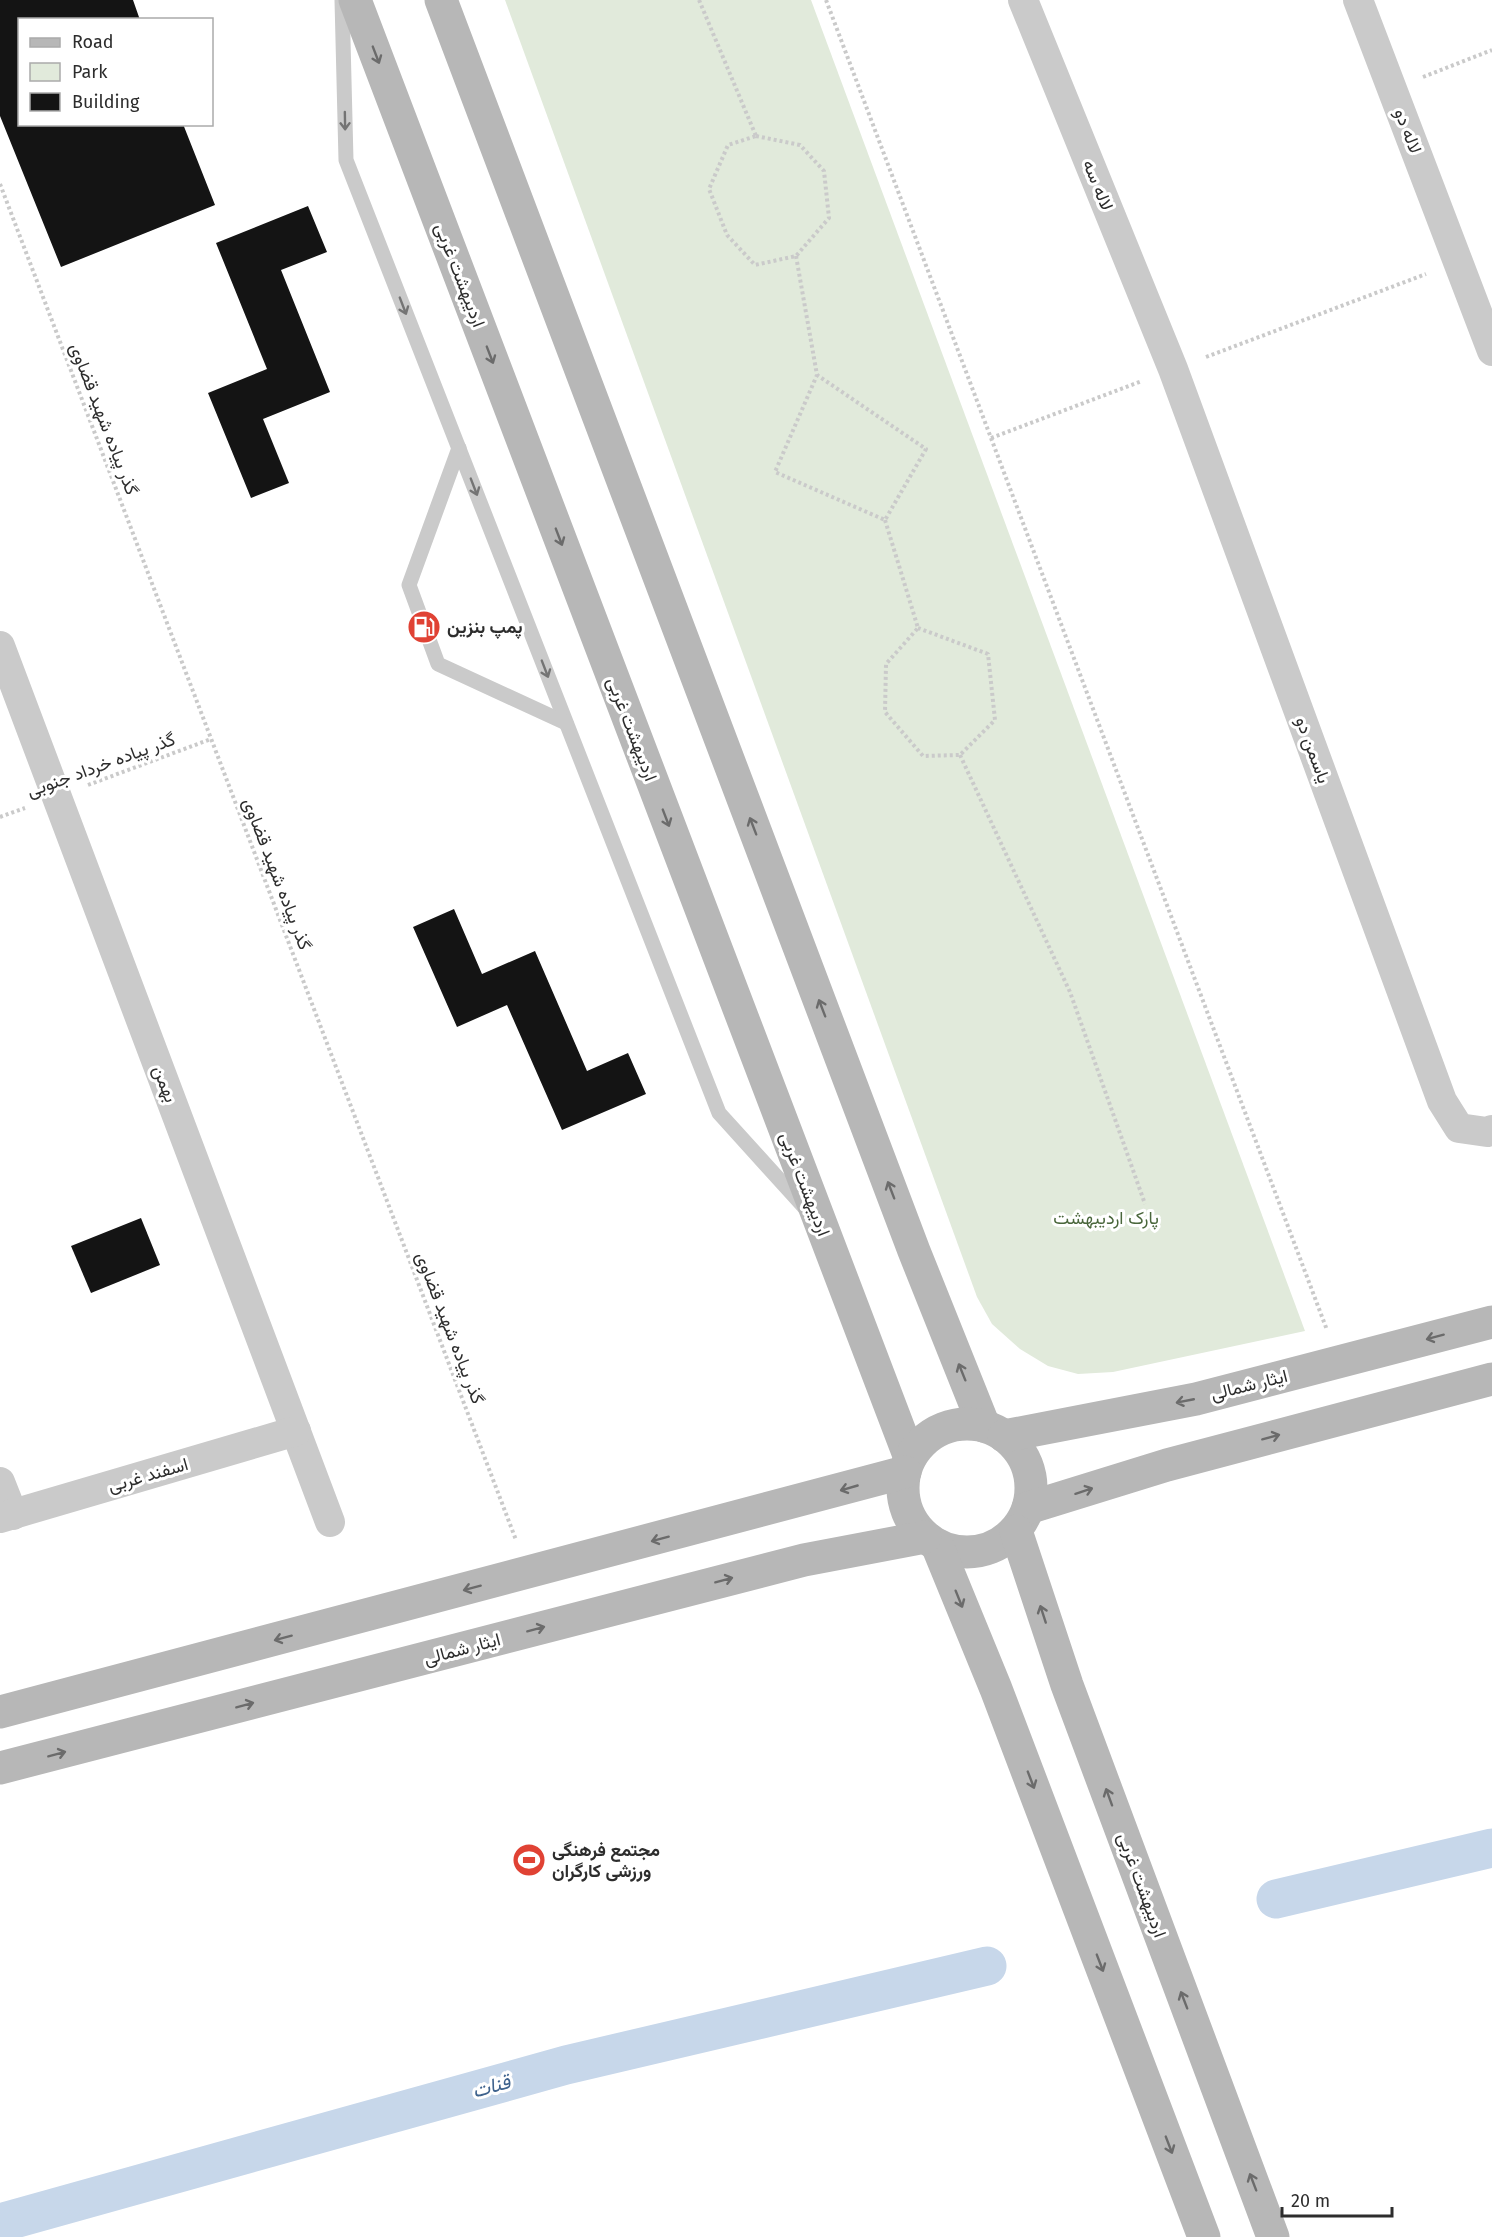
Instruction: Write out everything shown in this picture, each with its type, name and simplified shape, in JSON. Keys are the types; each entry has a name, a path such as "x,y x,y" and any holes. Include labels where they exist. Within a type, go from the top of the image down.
{"main road":[{"name":"اردیبهشت غربی","path":"355,0 820,1225 908,1465"},
{"path":"441,0 914,1251 994,1431"},
{"name":"ایثار شمالی","path":"994,1431 1196,1399 1492,1322"},
{"path":"1022,1520 1167,1465 1492,1379"},
{"path":"931,1541 957,1552 979,1552 999,1545 1022,1520 1031,1489 1028,1468 1018,1451 994,1431 966,1424 949,1426 933,1434 908,1465 903,1490 906,1507 914,1524 931,1541 996,1689 1204,2237"},
{"path":"0,1712 529,1573 908,1465"},
{"name":"اردیبهشت غربی","path":"1022,1520 1067,1685 1273,2237"},
{"name":"ایثار شمالی","path":"0,1768 804,1560 931,1541"}],"street":[{"name":"لاله سه","path":"1023,0 1173,369"},
{"name":"لاله دو","path":"1358,0 1492,351"},
{"name":"یاسمن دو","path":"1173,369 1442,1101 1459,1128 1487,1132 1492,1130"},
{"name":"بهمن","path":"0,646 330,1522"},
{"name":"اسفند غربی","path":"7,1516 296,1431"},
{"path":"0,1482 7,1516"}],"lane":[{"path":"342,0 346,160 719,1113 820,1225"},
{"path":"459,448 409,585 438,664 566,723"}],"path":[{"path":"699,0 756,136"},
{"path":"826,0 1339,1362"},
{"path":"1392,90 1492,50"},
{"path":"756,136 800,145 824,171 829,218 796,256 755,265 727,236 709,189 728,145 756,136"},
{"name":"گذر پیاده شهید قضاوی","path":"0,184 529,1573"},
{"path":"796,256 817,375 775,472 885,520"},
{"path":"991,438 1457,262"},
{"path":"817,375 926,449 885,520 918,628"},
{"path":"918,628 988,654 995,720 960,754 923,756 885,712 886,664 918,628"},
{"name":"گذر پیاده خرداد جنوبی","path":"0,817 211,739"},
{"path":"960,754 1070,992 1145,1204"}],"green space":[{"name":"پارک اردیبهشت","path":"505,0 811,0 1305,1331 1113,1372 1078,1374 1048,1366 1020,1349 992,1324 977,1297"}],"building":[{"path":"0,0 133,0 139,18 18,18 18,126 184,126 215,205 61,267 0,116"},
{"path":"308,206 327,252 281,270 330,392 263,419 289,483 251,498 208,393 267,369 216,243"},
{"path":"454,909 482,974 535,951 587,1071 628,1053 646,1094 562,1130 507,1005 457,1027 413,927"},
{"path":"141,1218 160,1265 91,1293 71,1246"}],"waterway":[{"path":"1276,1899 1492,1848"},
{"name":"قنات","path":"0,2223 566,2065 987,1966"}],"place":[{"name":"پمپ بنزین","path":"424,627"},
{"name":"مجتمع فرهنگی ورزشی کارگران","path":"529,1860"}]}
